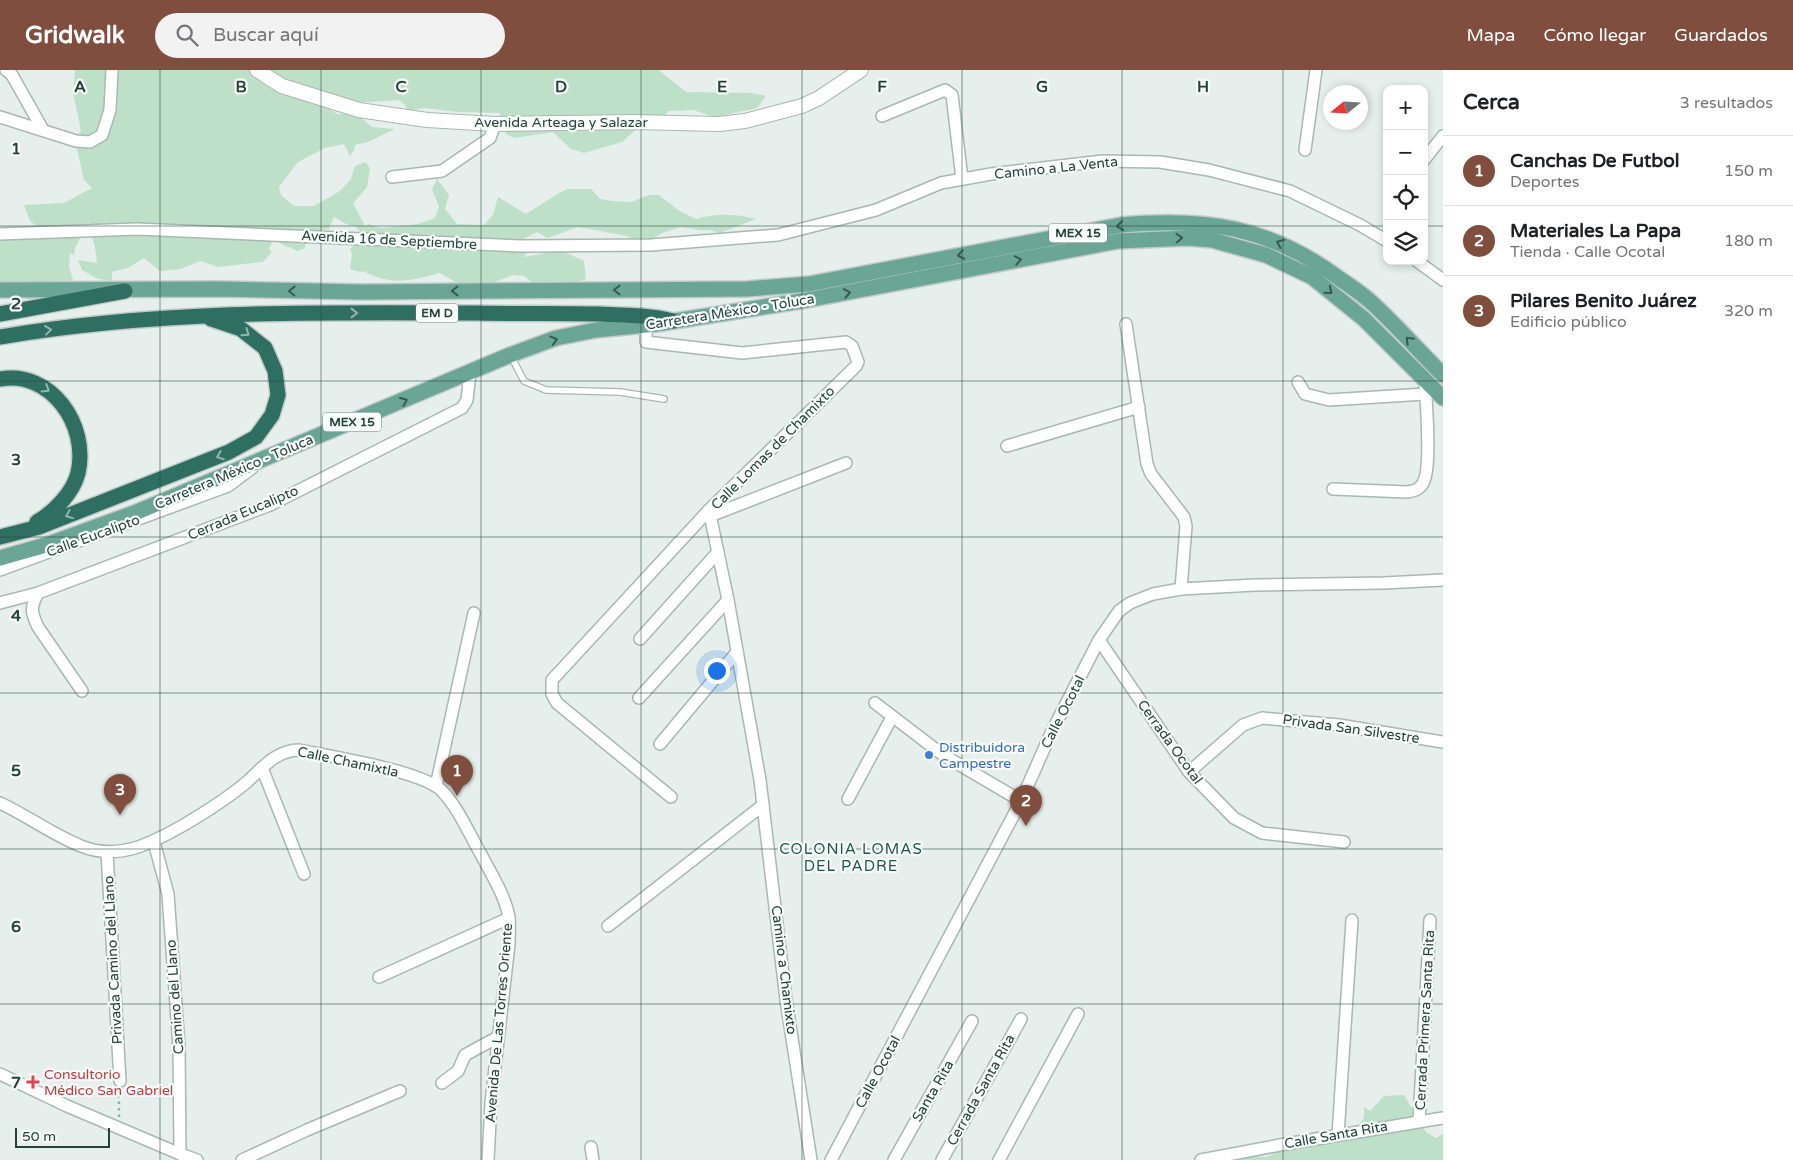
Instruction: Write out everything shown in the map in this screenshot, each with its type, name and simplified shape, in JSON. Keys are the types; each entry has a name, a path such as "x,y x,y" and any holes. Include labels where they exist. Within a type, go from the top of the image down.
{"highway":[{"path":"0,314 125,291"},
{"name":"EM D","path":"0,337 98,324 201,316 310,312 645,315 674,320"},
{"path":"0,537 39,527 229,452 256,437 272,415 278,395 275,371 265,348 241,329 201,316"},
{"path":"0,379 13,377 32,380 54,395 71,418 79,446 78,473 66,497 47,516 20,532"}],"main road":[{"name":"Carretera México - Toluca","path":"0,290 125,291 217,289 362,292 747,289 809,284 1121,225 1156,222 1196,222 1249,232 1279,242 1312,259 1369,300 1443,375"},
{"name":"Carretera México - Toluca","path":"0,558 46,546 137,512 510,355 556,338 596,330 646,325 867,290 1118,241 1188,238 1212,240 1266,255 1304,272 1364,319 1425,387 1443,398"}],"street":[{"path":"6,70 12,75 43,130"},
{"path":"0,117 76,141 90,142 102,135 110,110 112,70"},
{"name":"Avenida Arteaga y Salazar","path":"257,70 282,86 359,110 427,120 495,124 634,122 719,124 745,121 802,106 818,98 861,70"},
{"path":"1304,150 1316,70"},
{"path":"882,116 944,90 952,95 962,179"},
{"path":"392,177 442,171 490,138 495,124"},
{"path":"1428,155 1443,136"},
{"name":"Camino a La Venta","path":"778,235 876,210 941,183 1103,161 1160,162 1209,170 1290,192 1360,224 1383,238"},
{"name":"Avenida 16 de Septiembre","path":"0,234 137,229 521,246 651,245 778,235"},
{"path":"1422,265 1443,280"},
{"path":"1126,324 1147,464 1151,474 1184,517 1186,526 1182,590"},
{"name":"Calle Lomas de Chamixto","path":"646,325 646,342 742,354 846,342 852,346 858,362 709,513 728,600 760,780"},
{"name":"Cerrada Eucalipto","path":"0,603 38,593 270,505 462,408 467,400 470,373"},
{"path":"1298,382 1305,394 1329,400 1425,387 1428,470 1425,481 1420,488 1407,492 1333,489"},
{"path":"1007,446 1139,407"},
{"name":"Calle Eucalipto","path":"0,570 228,486 264,459"},
{"path":"672,797 557,702 552,694 552,680 709,513 846,463"},
{"path":"640,638 718,552"},
{"name":"Calle Ocotal","path":"831,1160 1021,801 1051,733 1099,640 1119,611 1130,603 1153,594 1182,590 1255,585 1443,580"},
{"path":"38,593 31,610 33,618 82,691"},
{"path":"639,698 728,600"},
{"path":"436,786 474,613"},
{"name":"Cerrada Ocotal","path":"1099,640 1189,772 1234,818 1262,833 1344,842"},
{"path":"660,744 736,652"},
{"path":"875,703 943,755 1021,801"},
{"path":"848,799 892,717"},
{"name":"Privada San Silvestre","path":"1189,772 1243,725 1262,718 1339,725 1443,742"},
{"name":"Calle Chamixtla","path":"0,803 82,846 107,852 128,850 154,842 227,799 262,768 284,752 299,750 391,770 424,780 436,786"},
{"path":"262,768 304,874"},
{"name":"Camino a Chamixto","path":"760,780 786,1000 811,1160"},
{"name":"Avenida De Las Torres Oriente","path":"436,786 456,809 501,893 509,918 509,944 498,1037 488,1160"},
{"path":"608,926 763,806"},
{"name":"Camino del Llano","path":"154,842 168,894 179,1047 180,1154"},
{"name":"Privada Camino del Llano","path":"107,852 120,1081"},
{"path":"379,977 509,918"},
{"path":"1338,1135 1352,920"},
{"name":"Cerrada Primera Santa Rita","path":"1419,1121 1430,920"},
{"path":"999,1160 1078,1014"},
{"name":"Cerrada Santa Rita","path":"942,1160 1020,1019"},
{"name":"Santa Rita","path":"894,1160 972,1021"},
{"path":"442,1083 458,1071 466,1055 498,1037"},
{"path":"0,1074 67,1106 197,1160"},
{"path":"242,1160 400,1091"},
{"name":"Calle Santa Rita","path":"1200,1160 1443,1118"},
{"path":"592,1147 593,1160"}],"lane":[{"path":"510,355 524,381 546,390 620,392 664,399"}],"path":[{"path":"119,1127 120,1081"}],"green space":[{"path":"75,70 659,70 686,92 751,93 766,96 757,108 715,117 693,110 669,111 656,122 639,127 622,142 584,153 571,149 553,132 514,138 506,134 500,113 458,112 424,108 408,111 399,100 355,103 317,101 337,114 355,113 372,127 395,129 368,142 355,145 354,151 350,156 344,144 325,148 298,162 279,187 281,195 294,206 314,206 340,191 351,179 355,166 366,162 370,169 367,187 353,203 365,226 369,224 381,228 418,224 435,218 439,207 432,189 437,179 449,195 445,209 457,224 484,225 493,215 498,197 526,214 567,189 591,189 600,199 612,201 631,202 649,195 659,195 678,210 696,219 726,215 756,219 720,233 681,227 662,233 649,241 634,240 627,236 578,227 548,238 537,232 524,239 530,246 524,257 561,250 584,261 586,279 554,290 540,288 524,276 513,275 476,289 461,285 440,273 402,281 383,279 363,271 350,269 352,254 350,249 360,242 360,232 355,226 348,225 334,217 329,229 307,232 305,248 297,251 274,239 269,248 272,252 263,262 218,267 200,261 180,269 160,271 144,258 128,268 112,272 112,281 98,279 82,270 78,260 97,263 92,237 94,233 90,223 80,226 80,238 74,255 70,253 69,267 73,279 72,288 0,287 0,233 29,234 38,227 30,221 24,205 64,203 92,188 84,180 75,141 81,130 73,93"},
{"path":"1404,1095 1426,1132 1436,1138 1443,1134 1443,1160 1228,1160 1239,1155 1266,1157 1299,1143 1355,1129 1364,1118 1364,1107 1370,1111 1384,1096"}],"place":[{"name":"Distribuidora Campestre","path":"929,755"},
{"name":"Canchas De Futbol","path":"457,796"},
{"name":"Pilares Benito Juárez","path":"120,815"},
{"name":"Materiales La Papa","path":"1026,826"},
{"name":"Consultorio Médico San Gabriel","path":"33,1082"}],"district":[{"name":"COLONIA LOMAS DEL PADRE","path":"851,858"}]}
